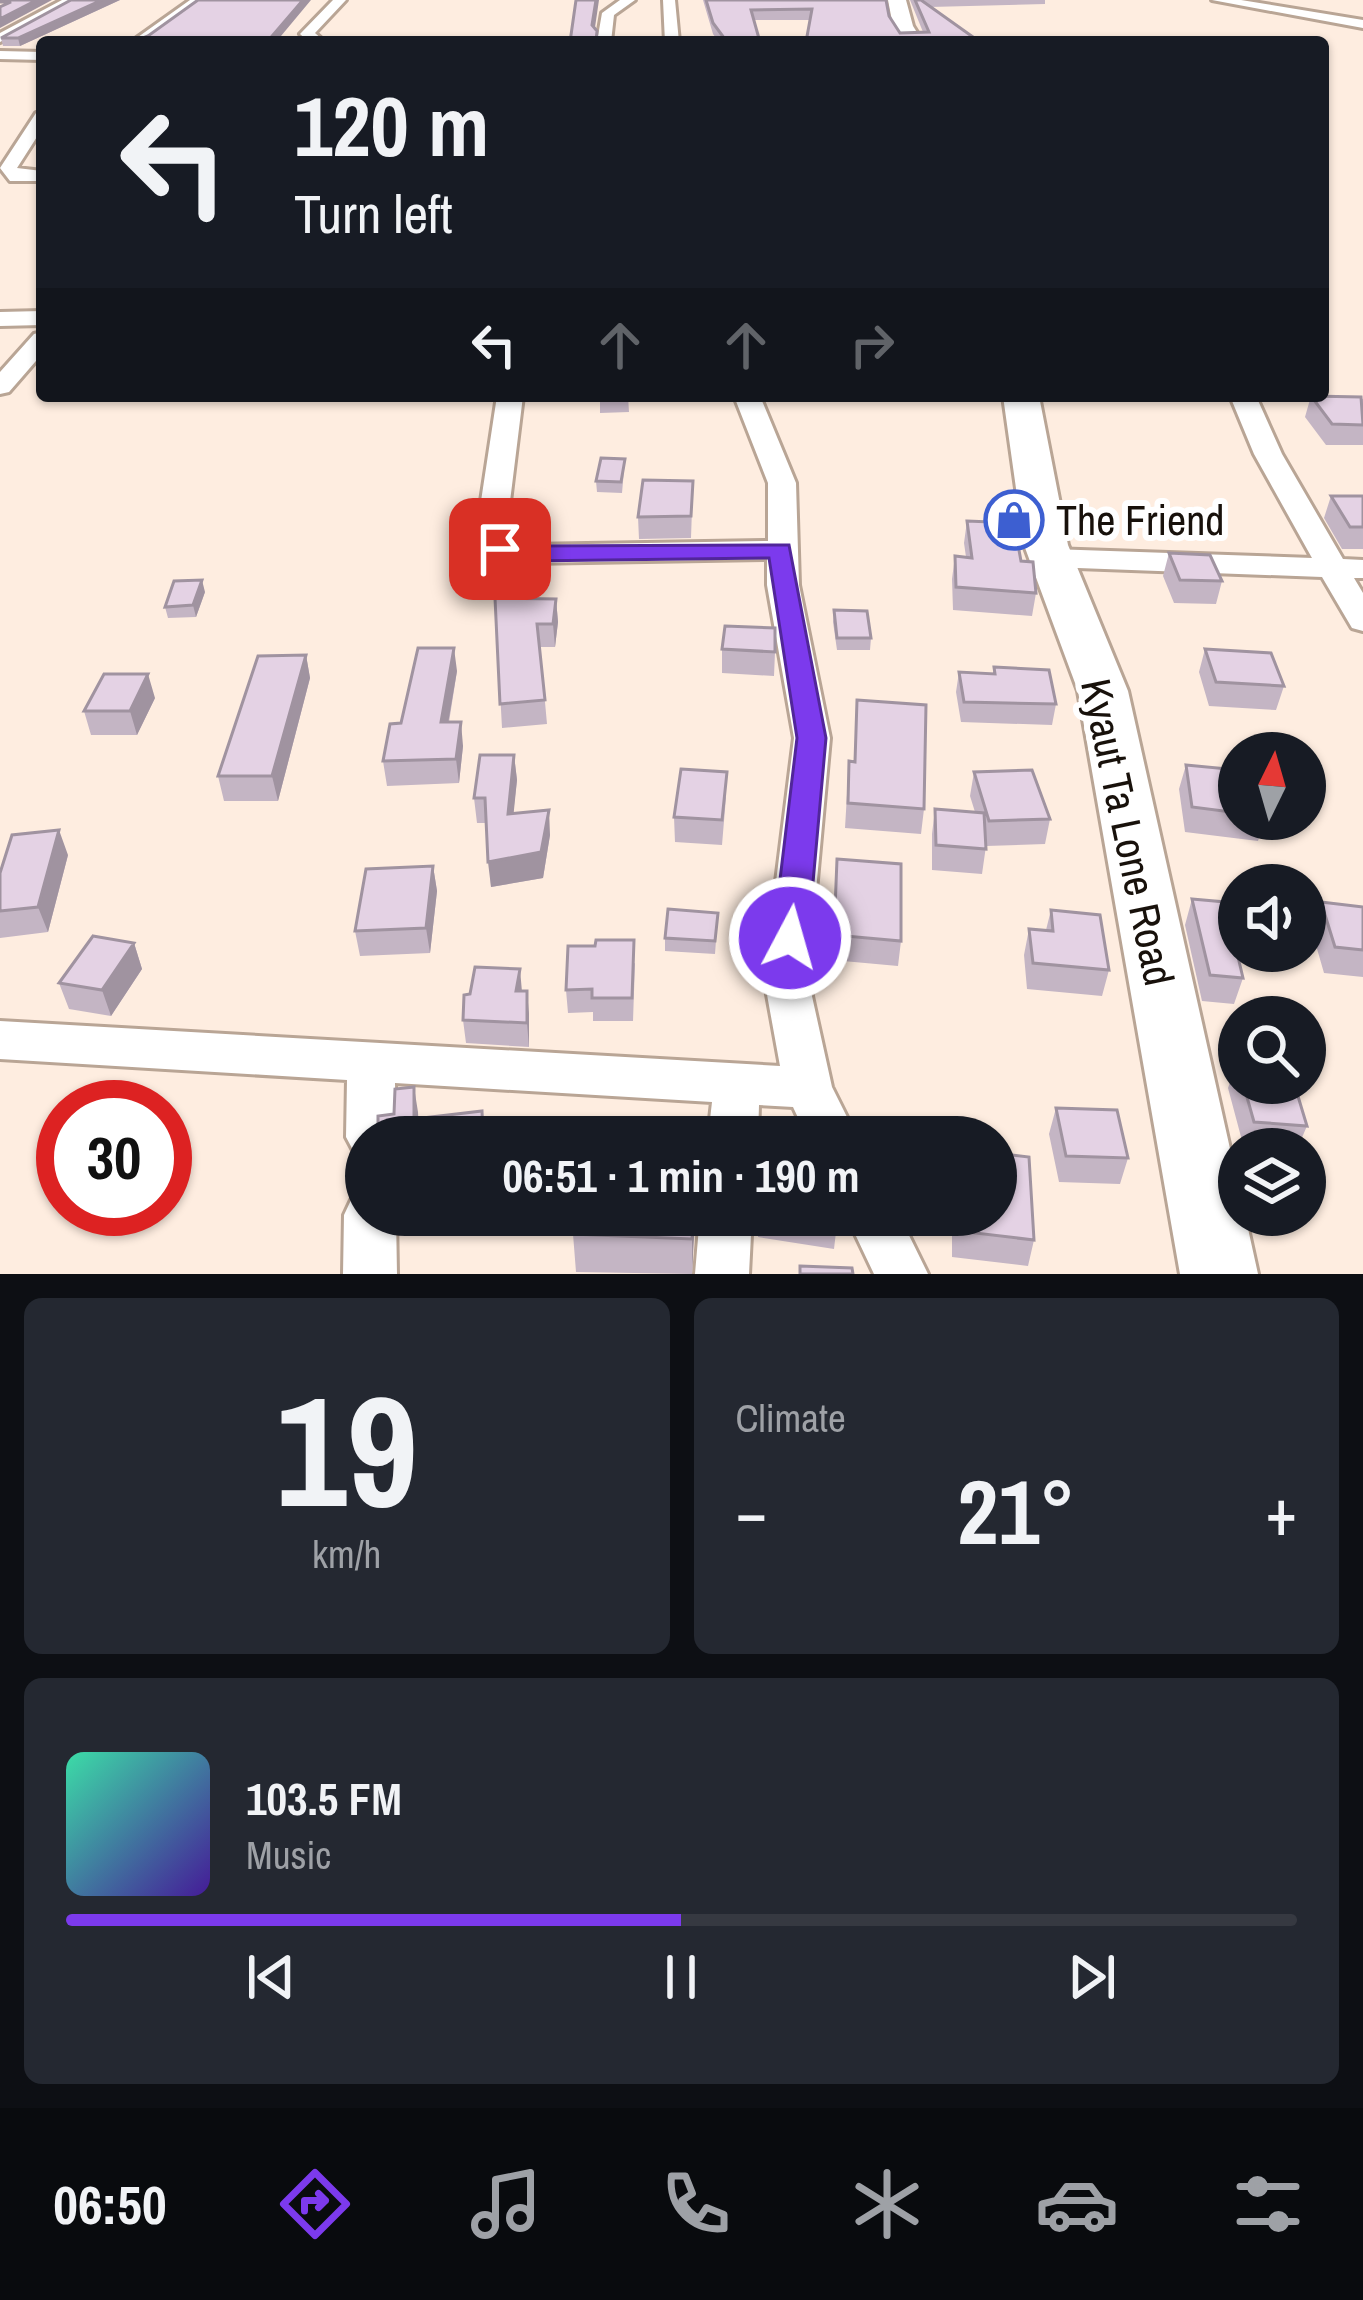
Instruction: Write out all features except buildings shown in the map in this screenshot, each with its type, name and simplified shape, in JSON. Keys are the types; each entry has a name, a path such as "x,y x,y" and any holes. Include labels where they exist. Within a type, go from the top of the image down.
{"main road":[{"path":"897,0 909,36"},
{"name":"Kyaut Ta Lone Road","path":"1022,402 1051,558 1103,692 1133,826 1187,1132 1219,1274"}],"street":[{"path":"0,38 71,0"},
{"path":"147,36 198,0"},
{"path":"310,36 340,0"},
{"path":"605,36 608,13 628,0"},
{"path":"669,0 672,36"},
{"path":"1218,0 1363,25"},
{"path":"0,55 36,56"},
{"path":"36,125 8,169 16,177 36,176"},
{"path":"0,319 36,318"},
{"path":"0,387 36,346"},
{"path":"509,402 491,534 500,549 528,554 780,550"},
{"path":"749,402 782,483 780,550 812,738 786,978 808,1088 822,1116"},
{"path":"1246,402 1268,454 1348,568 1363,621"},
{"path":"1051,558 1348,568"},
{"path":"0,1040 808,1088"},
{"path":"370,1116 371,1062"},
{"path":"735,1116 737,1084"},
{"path":"370,1236 370,1274"},
{"path":"722,1274 725,1236"},
{"path":"882,1236 901,1274"}],"place":[{"name":"The Friend","path":"1014,520"}],"route":[{"path":"500,549 528,554 780,550 812,738 790,938"}]}
